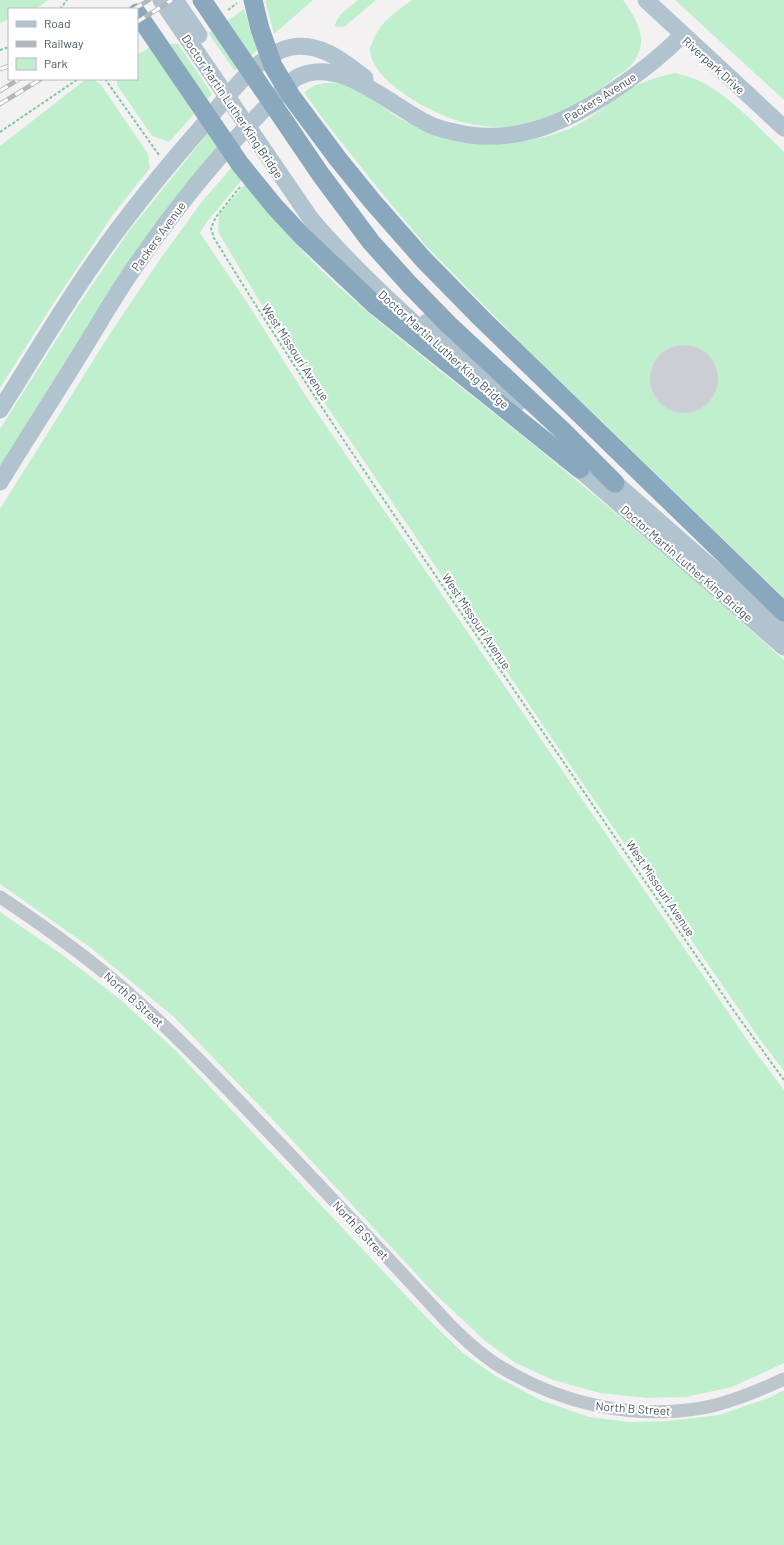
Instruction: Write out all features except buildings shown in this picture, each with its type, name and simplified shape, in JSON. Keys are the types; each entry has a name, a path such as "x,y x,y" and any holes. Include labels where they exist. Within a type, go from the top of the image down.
{"highway":[{"path":"202,0 320,175 367,236 409,284 448,324 563,431 615,482"},
{"path":"253,0 260,29 273,66 291,96 338,159 373,202 424,260 471,308 784,612"},
{"path":"138,14 240,164 275,207 302,236 374,304 580,470"}],"main road":[{"name":"Doctor Martin Luther King Bridge","path":"161,0 296,189 349,248 381,280 535,416 615,482 784,631"},
{"name":"Doctor Martin Luther King Bridge","path":"175,0 296,189 311,219 337,249 366,279 412,322 784,647"},
{"name":"Riverpark Drive","path":"646,0 784,128"},
{"name":"Packers Avenue","path":"0,482 131,272 169,220 231,144 296,78 311,73 324,72 347,76 374,89 425,123 449,131 469,135 508,135 524,133 557,123 596,102 646,68 682,35"},
{"name":"Packers Avenue","path":"0,410 95,260 131,211 167,166 238,85 260,63 275,53 292,47 309,47 326,52 340,59 365,79 374,89"}],"street":[{"name":"North B Street","path":"0,897 95,965 170,1031 254,1116 448,1323 495,1364 550,1392 575,1401 602,1408 649,1411 677,1411 702,1408 759,1391 784,1378"}],"path":[{"path":"61,8 67,0"},
{"path":"0,132 77,80"},
{"path":"107,80 167,166"},
{"name":"West Missouri Avenue","path":"244,183 216,217 211,228 214,238 307,386 385,503 784,1080"}],"green space":[{"path":"0,0 48,0 37,8 8,8 8,19 0,23"},
{"path":"265,0 313,0 274,34"},
{"path":"358,0 376,0 344,27 336,27 335,25 339,17"},
{"path":"412,0 623,0 633,15 640,30 641,46 638,55 628,68 593,94 561,114 526,125 496,127 474,125 439,114 423,106 393,85 381,74 373,61 370,48 376,34 389,18"},
{"path":"675,0 784,0 784,100"},
{"path":"244,9 253,39 258,49 250,57 226,22"},
{"path":"212,31 237,68 235,71 208,33"},
{"path":"168,44 178,44 212,94 206,101"},
{"path":"150,47 194,114 169,142 152,136 117,85 117,80 138,80 138,54"},
{"path":"675,73 700,81 728,99 784,152 784,598 525,347 427,247 323,119 304,92 317,85 329,83 341,84 364,94 406,122 429,132 452,139 496,144 523,142 550,136 575,126 589,118 633,88 651,80"},
{"path":"85,80 94,80 101,85 148,154 150,168 112,216 51,307 0,388 0,146"},
{"path":"208,133 219,148 0,468 0,429 76,309 129,231"},
{"path":"232,167 242,180 206,223 200,233 250,307 307,398 754,1050 784,1090 784,1363 732,1387 686,1397 648,1398 600,1393 553,1380 514,1362 484,1340 433,1292 277,1124 175,1018 91,948 0,884 0,509 113,329 161,258 200,204"},
{"path":"245,184 290,237 338,286 405,343 520,434 620,517 784,660 784,1071 759,1038 568,762 314,387 257,297 218,232 219,215"},
{"path":"0,912 64,956 122,1001 176,1051 429,1320 463,1353 494,1375 540,1400 589,1417 630,1422 669,1421 719,1415 771,1397 784,1390 784,1545 0,1545"}],"railway":[{"path":"136,8 149,0"},
{"path":"138,21 172,0"},
{"path":"0,69 8,66"},
{"path":"0,91 17,80"},
{"path":"0,104 39,80"}]}
